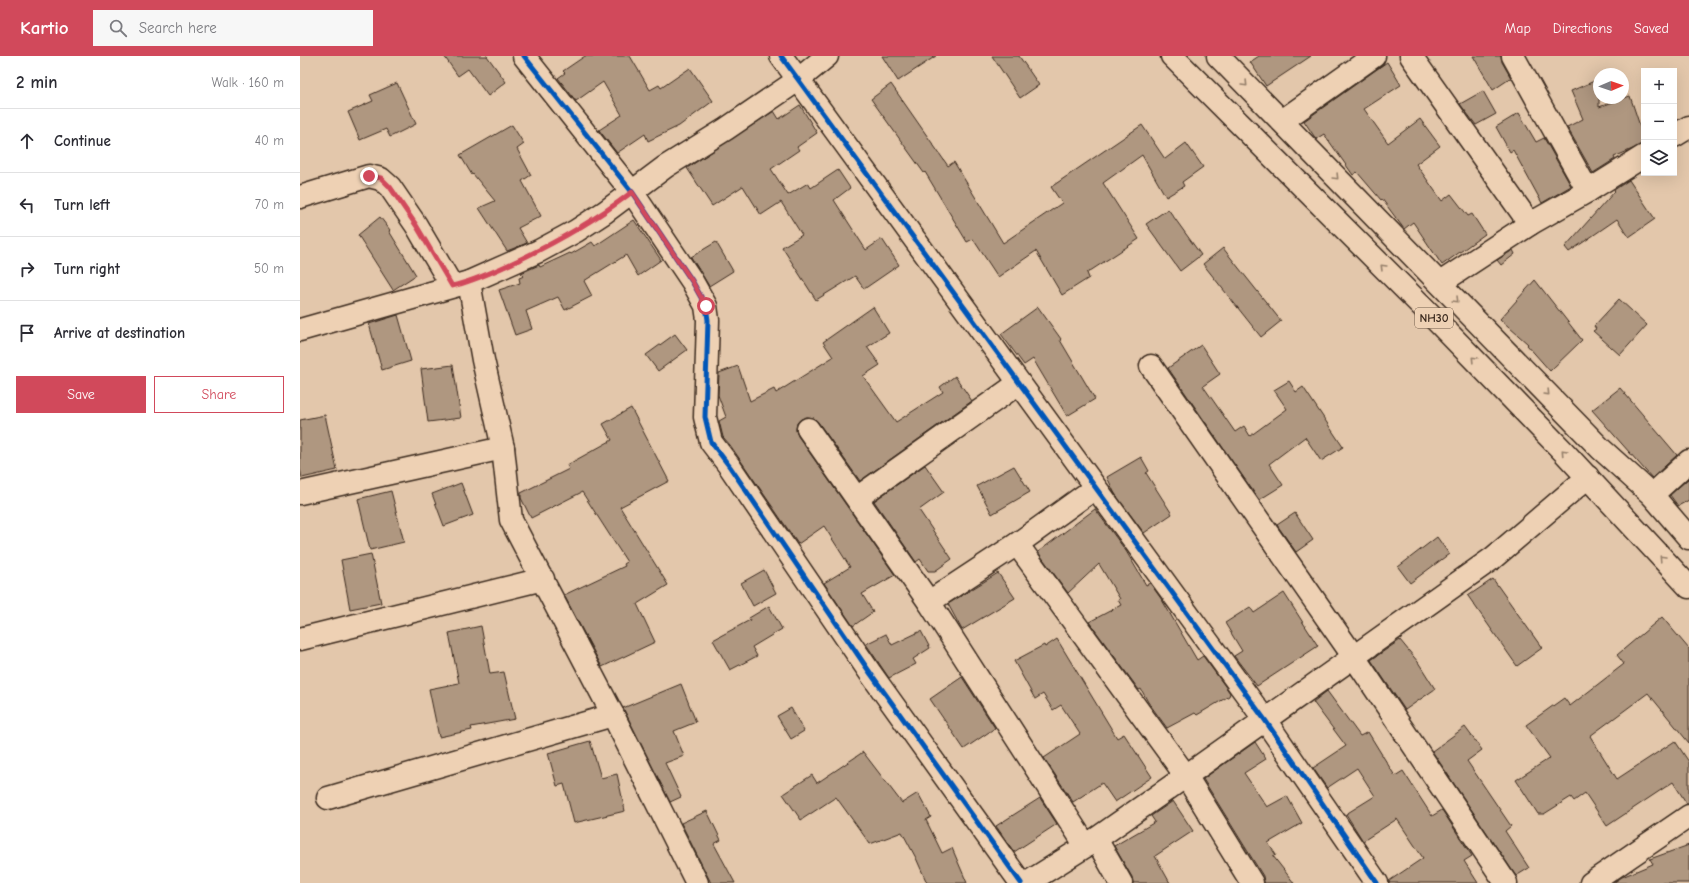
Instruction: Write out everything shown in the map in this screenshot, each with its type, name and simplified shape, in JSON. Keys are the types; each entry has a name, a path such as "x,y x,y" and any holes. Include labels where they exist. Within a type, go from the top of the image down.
{"main road":[{"path":"524,56 632,192 692,281 706,306 708,320 705,417 711,442 730,467 871,674 1021,883"},
{"path":"781,56 1265,720 1377,883"},
{"path":"300,330 460,284 538,251 576,231 606,212 665,167 726,129 798,80 827,56"},
{"name":"NH30","path":"1172,56 1428,312 1588,477 1689,587"},
{"name":"NH30","path":"1218,56 1601,449 1652,495 1689,538"},
{"path":"1282,121 1374,56"},
{"path":"1411,56 1530,224"},
{"path":"1513,56 1588,191"},
{"path":"1677,134 1689,127"},
{"path":"1440,283 1530,224 1588,191 1641,158"},
{"path":"300,197 369,176 381,178 390,187 460,284 483,360 503,448 511,520 613,715 697,883"},
{"path":"1151,366 1354,657 1506,883"},
{"path":"857,498 1018,383"},
{"path":"808,429 929,602 1091,842 1121,883"},
{"path":"300,492 503,448"},
{"path":"1652,495 1689,461"},
{"path":"1027,883 1091,842 1186,776 1493,558 1588,477"},
{"path":"929,602 1017,544 1095,488"},
{"path":"1017,544 1186,776 1252,883"},
{"path":"300,639 543,579"},
{"path":"328,798 613,715"},
{"path":"1591,883 1689,816"}],"building":[{"path":"444,56 487,56 506,82 488,96 468,69 458,76"},
{"path":"585,56 630,56 650,90 659,85 661,88 690,68 713,101 679,126 648,141 645,134 617,153 599,130 622,115 603,82 576,101 558,78 565,73 563,71"},
{"path":"882,56 936,56 898,81"},
{"path":"992,56 1019,56 1039,85 1020,98"},
{"path":"1259,56 1311,56 1266,86 1250,62"},
{"path":"1473,56 1501,56 1502,62 1511,78 1493,90"},
{"path":"1387,62 1401,85 1364,109 1388,143 1420,119 1440,146 1416,164 1442,201 1451,194 1468,216 1472,214 1485,234 1442,265 1413,222 1404,229 1382,199 1381,200 1357,172 1353,175 1324,134 1316,139 1304,121"},
{"path":"1593,82 1593,104 1599,104 1599,107 1607,104 1629,104 1630,96 1641,129 1641,145 1614,157 1615,159 1593,173 1567,127 1583,119 1571,91"},
{"path":"397,83 416,124 390,137 386,129 360,140 348,112 373,101 370,95"},
{"path":"891,84 948,166 954,162 1003,243 1062,203 1051,187 1142,125 1165,159 1186,143 1203,167 1182,182 1184,186 1166,197 1142,155 1103,183 1139,239 1087,273 1089,278 1062,295 1036,251 998,277 973,239 967,242 925,172 924,173 871,99"},
{"path":"1483,91 1496,114 1476,125 1460,104"},
{"path":"800,105 817,133 797,147 799,150 771,169 788,195 808,183 811,188 838,170 850,188 834,200 866,250 882,239 899,265 864,289 855,276 816,300 782,247 802,235 781,202 761,215 743,186 712,206 687,168 774,111 779,119"},
{"path":"1519,113 1536,142 1544,138 1571,186 1542,203 1513,150 1510,152 1496,127"},
{"path":"512,125 524,144 517,149 531,175 522,181 541,216 518,228 527,243 507,251 479,208 495,201 473,174 472,175 460,155"},
{"path":"1629,180 1655,219 1629,237 1617,219 1569,252 1565,247 1615,191 1614,190"},
{"path":"1168,209 1201,255 1180,271 1146,224"},
{"path":"380,217 390,230 389,231 416,275 393,290 358,235"},
{"path":"634,220 661,260 638,276 626,255 584,281 592,296 565,310 558,297 526,311 532,329 515,335 499,290 520,283 519,278 524,276 521,273 539,265 540,267 570,253 571,254 592,242 595,246"},
{"path":"716,242 733,271 709,286 691,257"},
{"path":"1223,248 1281,321 1261,337 1203,264"},
{"path":"1513,250 1515,254 1501,265 1497,260"},
{"path":"1535,280 1582,340 1550,371 1527,345 1528,344 1500,319"},
{"path":"1619,299 1647,325 1620,355 1593,331 1596,329 1594,326"},
{"path":"873,307 889,333 867,347 880,365 863,376 896,422 943,392 940,387 955,376 972,401 860,481 814,418 807,417 801,419 797,423 796,430 798,436 895,575 862,594 873,612 853,626 824,583 850,567 824,526 798,544 723,437 719,421 726,417 718,395 719,373 738,366 750,401 774,389 776,393 833,357 823,342"},
{"path":"1038,307 1061,339 1060,340 1095,399 1067,416 1033,359 1024,365 1001,334"},
{"path":"398,315 411,361 382,370 369,324"},
{"path":"675,334 687,350 658,371 646,355"},
{"path":"1201,345 1220,374 1203,386 1235,432 1244,426 1250,436 1287,409 1274,390 1289,381 1296,392 1303,387 1343,447 1321,461 1305,437 1269,464 1283,485 1259,500 1168,368"},
{"path":"453,365 461,418 428,422 421,369"},
{"path":"1620,388 1677,455 1652,478 1592,410"},
{"path":"631,408 669,481 620,507 668,585 637,604 655,642 602,667 564,595 625,566 624,564 627,562 582,492 531,518 521,498 521,493 569,469 567,465 612,440 603,424"},
{"path":"325,415 337,470 302,478 300,469 300,420"},
{"path":"1141,457 1149,471 1146,473 1172,514 1144,533 1115,494 1107,477"},
{"path":"925,465 944,492 919,510 952,559 935,571 928,571 920,559 916,562 874,501"},
{"path":"1014,466 1030,492 992,514 977,486"},
{"path":"1689,478 1689,500 1678,506 1670,495"},
{"path":"461,483 473,515 444,526 432,494"},
{"path":"391,491 404,542 370,550 358,499"},
{"path":"1095,509 1126,551 1146,585 1150,583 1162,600 1197,660 1203,656 1230,693 1229,696 1197,715 1195,713 1167,728 1148,702 1141,689 1139,690 1089,622 1121,605 1118,600 1120,599 1099,564 1068,593 1038,552"},
{"path":"1295,513 1313,540 1296,552 1277,525"},
{"path":"1437,537 1449,554 1410,583 1398,567"},
{"path":"371,554 381,603 350,609 341,560"},
{"path":"764,570 776,593 753,606 741,583"},
{"path":"998,573 1015,598 962,630 948,604"},
{"path":"1493,579 1542,648 1517,666 1468,596"},
{"path":"1284,593 1318,646 1257,686 1234,656 1242,651 1225,623 1250,607 1254,613"},
{"path":"769,606 782,629 752,647 757,656 730,670 713,640 750,620 749,618"},
{"path":"1662,617 1689,649 1689,743 1648,693 1590,736 1617,779 1675,741 1689,762 1689,804 1687,804 1673,782 1607,826 1585,793 1574,801 1571,797 1544,814 1538,814 1516,780 1550,758 1526,725 1564,698 1570,706 1624,664 1617,655"},
{"path":"481,626 490,674 504,672 515,719 471,727 472,730 439,737 429,689 459,683 449,633"},
{"path":"921,631 930,648 913,659 916,664 889,678 866,644 886,634 892,645"},
{"path":"1057,639 1117,738 1124,734 1152,777 1115,802 1102,783 1073,802 1044,758 1080,734 1061,705 1053,710 1043,694 1035,699 1014,661 1044,645 1045,647"},
{"path":"1400,640 1418,662 1435,689 1405,710 1371,660"},
{"path":"962,677 995,728 964,749 930,699"},
{"path":"681,684 696,722 674,731 684,756 665,763 681,797 670,802 623,708"},
{"path":"1327,691 1360,736 1368,732 1395,776 1403,771 1432,816 1442,810 1472,856 1464,861 1478,883 1389,883 1389,881 1423,858 1397,819 1363,841 1346,814 1375,796 1357,768 1327,788 1313,768 1346,746 1313,702"},
{"path":"791,708 804,731 791,739 777,716"},
{"path":"1465,727 1482,750 1467,761 1511,826 1505,831 1529,868 1516,876 1432,751"},
{"path":"590,741 601,778 617,774 625,811 574,823 564,784 557,786 548,753"},
{"path":"1255,742 1266,759 1244,773 1267,807 1287,796 1302,823 1268,843 1276,855 1273,856 1294,883 1264,883 1263,876 1203,779"},
{"path":"863,752 902,803 918,793 931,817 926,820 942,853 952,848 967,883 927,883 902,832 870,844 836,797 801,820 783,794 812,775 817,783"},
{"path":"1040,798 1057,824 1014,852 996,826"},
{"path":"1173,801 1193,831 1155,856 1170,883 1133,883 1132,877 1114,846 1155,822 1151,816"},
{"path":"707,811 721,840 714,844 735,883 711,883 681,823"},
{"path":"1689,845 1689,883 1613,883 1622,877 1653,864 1650,859"}],"cycle path":[{"path":"524,56 632,192 692,281 706,306 708,320 705,417 711,442 730,467 871,674 1021,883"},
{"path":"781,56 1265,720 1377,883"}],"route":[{"path":"369,176 381,178 390,187 416,225 452,286 469,282 538,251 576,231 606,212 632,192 692,281 706,306"}]}
